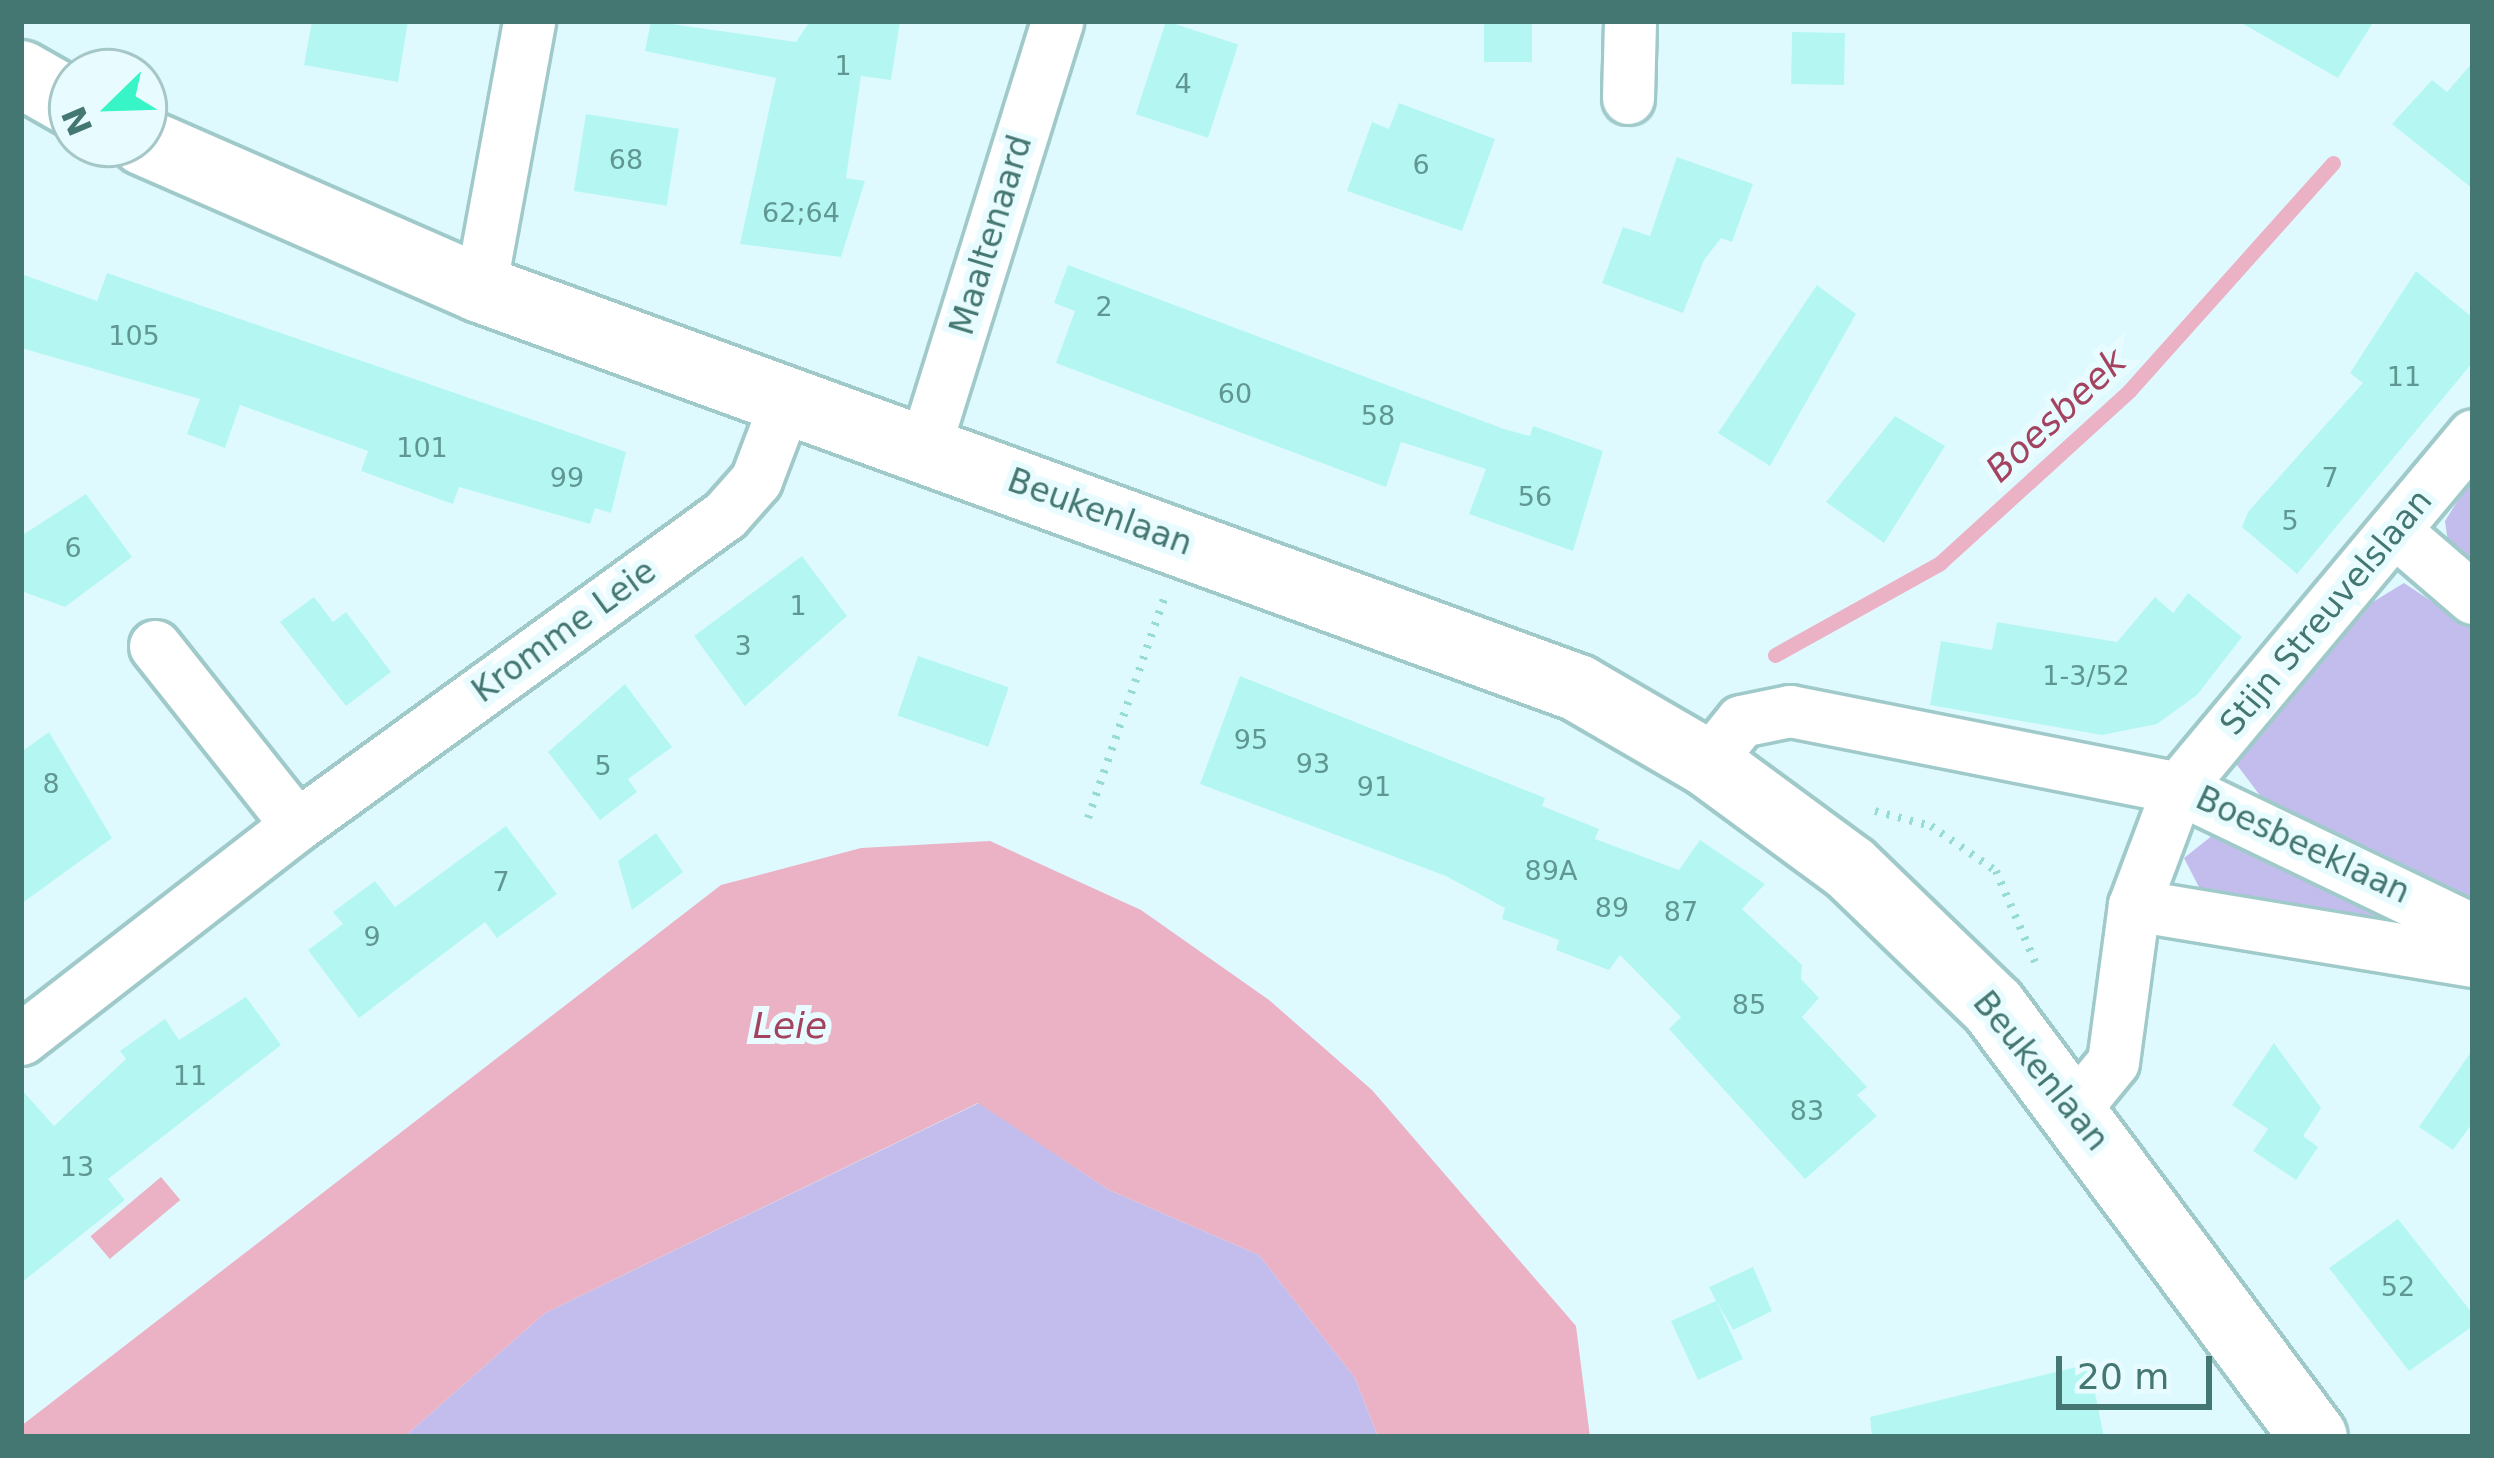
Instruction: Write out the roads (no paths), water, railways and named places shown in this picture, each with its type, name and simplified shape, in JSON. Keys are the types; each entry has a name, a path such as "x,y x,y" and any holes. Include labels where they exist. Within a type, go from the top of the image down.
{"street":[{"path":"480,289 529,21"},
{"name":"Maaltenaard","path":"924,449 1058,21"},
{"path":"1628,98 1630,21"},
{"path":"21,74 48,89"},
{"name":"Beukenlaan","path":"168,152 480,289 1578,688 1707,763 1921,934 2076,1107 2314,1437"},
{"name":"Kromme Leie","path":"21,1039 297,825 725,515 756,480 786,401"},
{"name":"Stijn Streuvelslaan","path":"2178,788 2473,435"},
{"path":"2395,531 2473,598"},
{"path":"154,646 297,825"},
{"path":"1707,763 1741,721 1790,711 2178,788"},
{"name":"Boesbeeklaan","path":"2076,1107 2113,1062 2134,904 2178,788 2473,930"},
{"name":"Boesbeeklaan","path":"2134,904 2473,961"}],"water":[{"name":"Leie","path":"990,841 1141,910 1269,1000 1372,1090 1576,1326 1590,1437 1378,1437 1355,1378 1259,1255 1109,1190 978,1103 545,1313 404,1437 21,1437 21,1426 721,885 861,848"},
{"path":"161,1177 180,1200 110,1259 91,1236"}],"waterway":[{"name":"Boesbeek","path":"1775,655 1940,563 2129,391 2333,163"}]}
